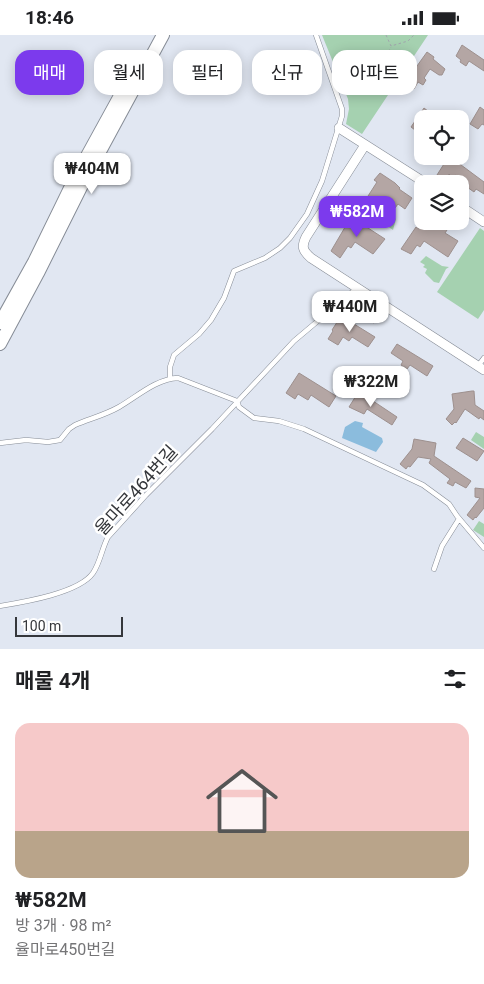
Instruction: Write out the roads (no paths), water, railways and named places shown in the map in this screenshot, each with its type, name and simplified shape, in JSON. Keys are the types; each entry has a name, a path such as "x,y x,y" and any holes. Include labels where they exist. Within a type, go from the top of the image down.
{"main road":[{"path":"0,323 34,262 76,176 154,35"},
{"path":"0,344 84,181 163,35"}],"street":[{"path":"339,128 414,176"},
{"path":"365,145 302,244 304,251 311,258 481,368"},
{"path":"469,212 484,222"}],"lane":[{"path":"170,378 170,367 174,355 199,334 212,319 224,298 234,271 265,258 280,248 303,222 315,199 342,116 341,103 316,35"},
{"name":"율마로464번길","path":"0,606 55,593 73,587 89,578 97,566 103,545 108,537 146,495 212,429 294,341 340,305 357,288"},
{"path":"481,368 484,358"},
{"path":"0,443 26,440 48,442 60,440 75,425 117,408 145,390 170,378 178,378 237,401 239,407 254,418 279,421 304,429 411,478 449,504 484,548"},
{"path":"434,569 442,546 460,519"}],"water":[{"path":"355,421 363,423 362,427 382,438 383,442 376,452 342,438 345,427"}]}
